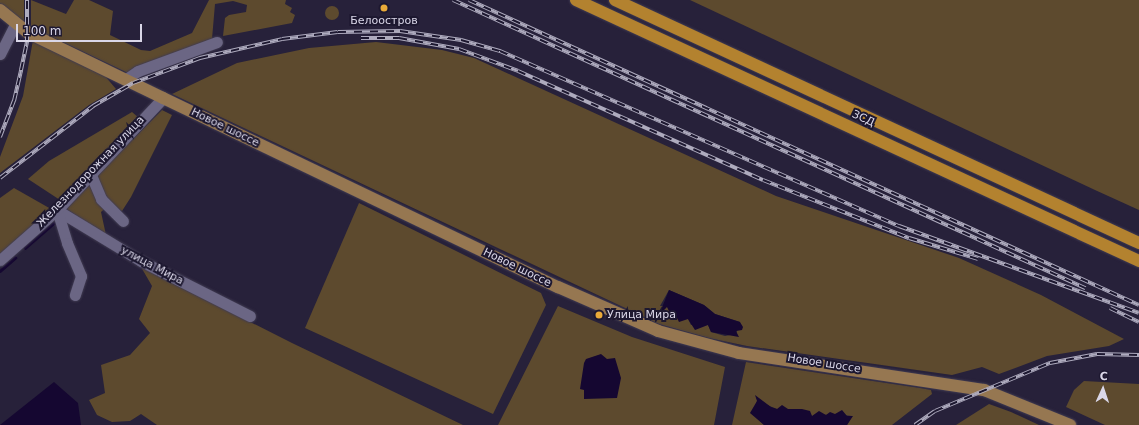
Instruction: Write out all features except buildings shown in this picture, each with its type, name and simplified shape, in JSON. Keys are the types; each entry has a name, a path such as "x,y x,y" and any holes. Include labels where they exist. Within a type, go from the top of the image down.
{"highway":[{"name":"ЗСД","path":"576,0 1139,261"},
{"name":"ЗСД","path":"614,0 1139,243"}],"main road":[{"name":"Новое шоссе","path":"0,10 16,24 163,98 558,287 658,331 740,353 984,390 1070,425"}],"street":[{"path":"0,54 16,24"},
{"path":"126,79 138,71 217,42"},
{"name":"Железнодорожная улица","path":"0,260 57,210 163,98"},
{"path":"91,175 101,198 123,221"},
{"path":"57,210 66,243 81,276 75,295"},
{"name":"улица Мира","path":"57,210 140,261 250,316"}],"shaded area":[{"path":"0,0 24,0 24,23 0,4"},
{"path":"31,0 66,14 74,0 89,0 113,11 110,35 141,50 150,51 192,33 209,0 286,0 285,4 292,8 290,12 295,15 292,23 223,36 225,18 229,15 246,12 247,5 233,1 215,4 212,39 128,73 31,27"},
{"path":"690,0 1139,0 1139,210 1095,190"},
{"path":"332,6 337,8 339,13 337,18 332,20 327,18 325,13 327,8"},
{"path":"33,40 105,76 116,89 89,105 0,173 0,157 23,96"},
{"path":"376,42 442,50 474,58 776,196 959,258 1041,295 1124,339 1109,346 1047,356 999,374 982,367 952,375 747,346 709,338 659,324 172,94 237,63 309,48","holes":["669,290 704,305 715,314 740,322 736,334 725,336 711,332 708,325 691,325 688,319 672,316 667,306 660,306"]},
{"path":"162,110 172,115 131,197 122,211 110,204 101,212 106,235 65,208"},
{"path":"132,112 139,118 60,200 28,179 49,161"},
{"path":"14,188 51,209 0,254 0,198"},
{"path":"359,203 541,293 546,305 493,414 305,328"},
{"path":"141,267 292,343 463,425 157,425 141,414 130,421 112,422 97,415 89,400 105,393 101,365 130,355 150,333 139,319 152,286"},
{"path":"669,290 704,305 715,314 740,322 743,327 742,330 736,331 739,337 711,332 708,325 695,330 688,319 679,322 677,318 672,317 667,307 664,310 661,310"},
{"path":"558,306 632,337 725,367 714,425 498,425"},
{"path":"601,354 607,359 615,358 621,378 617,398 584,399 584,390 580,389 584,363 586,359"},
{"path":"746,362 920,388 931,390 932,394 892,425 847,425 852,416 835,414 812,416 806,411 777,409 757,401 753,414 764,425 732,425"},
{"path":"1084,381 1139,384 1139,425 1105,425 1066,407 1074,390"},
{"path":"54,382 78,403 81,425 0,425"},
{"path":"755,395 771,407 777,409 782,405 788,409 802,409 810,411 812,416 819,411 826,415 830,412 835,414 842,410 847,416 853,416 847,425 764,425 750,413 757,401"},
{"path":"989,404 1011,412 1039,425 956,425"}],"waterway":[{"path":"25,248 54,223"},
{"path":"0,271 15,258"}],"railway":[{"path":"0,137 14,101 27,41 27,0"},
{"path":"453,0 1085,288"},
{"path":"469,0 1139,305"},
{"path":"0,178 93,106 133,83 200,58 282,39 338,32 400,31 461,40 500,51 899,226 1139,313"},
{"path":"361,38 399,38 459,49 518,71 763,180 909,238 978,259"},
{"path":"1110,308 1139,322"},
{"path":"915,425 935,411 1050,363 1097,354 1139,355"}],"place":[{"name":"Белоостров","path":"384,8"},
{"name":"Улица Мира","path":"599,315"}]}
